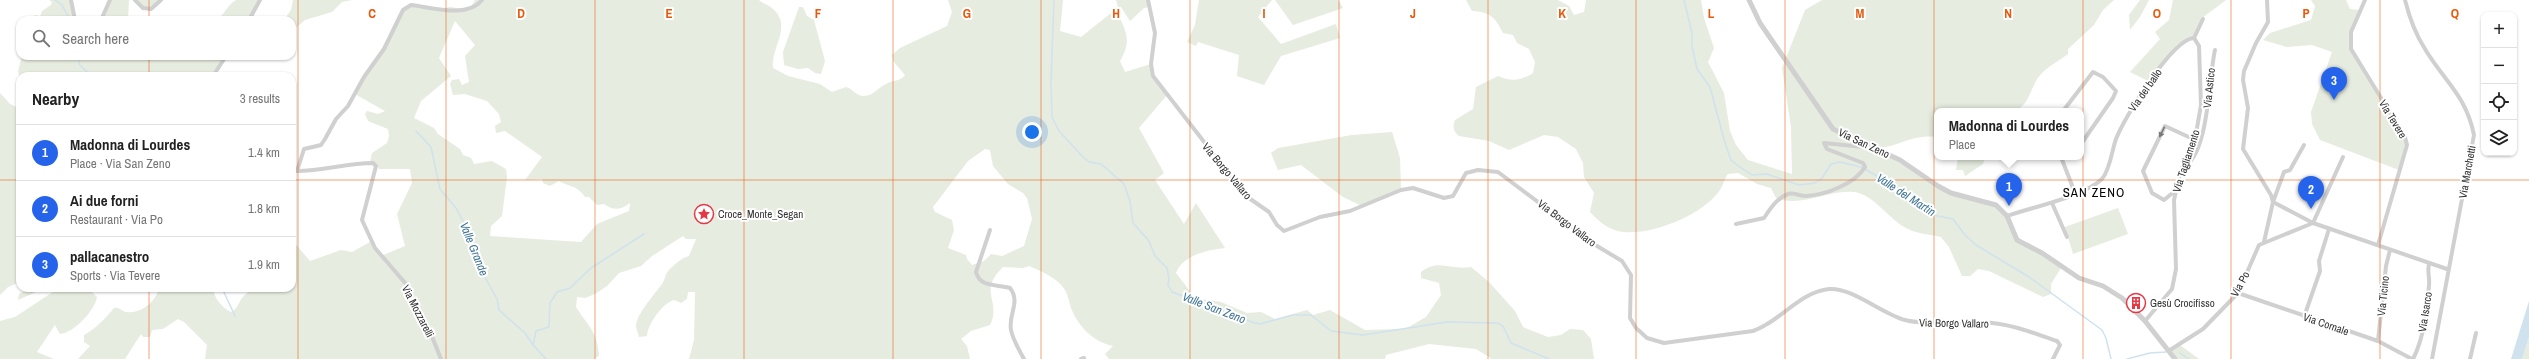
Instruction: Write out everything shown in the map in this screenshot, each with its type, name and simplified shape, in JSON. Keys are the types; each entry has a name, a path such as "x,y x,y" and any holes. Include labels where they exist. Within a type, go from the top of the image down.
{"street":[{"path":"71,0 74,16"},
{"path":"103,16 110,0"},
{"path":"135,0 143,8 151,10 161,0"},
{"path":"251,16 260,0"},
{"path":"297,171 301,154 304,149 321,145 336,119 348,106 364,77 387,44 403,10 411,5 433,10 465,10 474,8 482,0"},
{"name":"Via Borgo Vallaro","path":"1148,0 1155,33 1151,64 1153,76 1242,191 1269,212 1281,230 1284,231 1320,217 1344,213 1401,190 1413,188 1444,198 1452,196 1466,173 1478,170 1498,172 1597,246 1622,261 1631,275 1630,318 1636,328 1647,338 1664,343 1753,331 1767,326 1800,302 1831,289 1844,291 1904,320 1916,322 1994,323 2057,341 2060,345 2053,359"},
{"name":"Via San Zeno","path":"1749,0 1760,23 1833,129 1877,148 1900,160 1938,186 1956,195 1991,202 2007,216 2018,240 2042,253 2079,278 2112,291 2145,321 2170,350 2175,359"},
{"path":"2267,0 2268,22 2256,43 2244,71 2243,80 2248,108 2243,149 2271,195 2273,202 2313,223 2429,264 2448,269"},
{"name":"Via Tevere","path":"2365,0 2351,32 2351,49 2405,137 2407,145 2378,245"},
{"name":"Via Marchetti","path":"2405,0 2425,49 2456,90 2467,112 2474,135 2432,359"},
{"path":"2194,38 2203,19"},
{"name":"Via Tagliamento","path":"2145,321 2172,288 2176,269 2176,191 2182,167 2193,139 2201,106 2199,46 2194,38"},
{"name":"Via del ballo","path":"2075,193 2104,177 2111,154 2126,118 2149,81 2183,43 2194,38"},
{"name":"Via Astico","path":"2182,167 2188,165 2194,156 2206,119 2209,76 2215,50"},
{"path":"216,72 223,60"},
{"path":"2065,108 2093,72 2103,77 2116,91 2113,98 2084,140"},
{"path":"2176,191 2164,200 2152,193 2143,171 2165,126 2193,139"},
{"path":"1736,224 1764,218 1779,199 1789,194 1805,196 1824,192 1848,183 1864,169 1863,164 1826,149 1824,144 1877,148"},
{"name":"Via Po","path":"2170,350 2203,329 2238,292 2259,245 2264,242 2273,202 2284,172 2290,170 2304,145"},
{"path":"2264,242 2313,223 2344,157"},
{"path":"2007,216 2052,203 2075,193 2064,160"},
{"name":"Via Mozzarelli","path":"297,171 317,172 359,163 373,163 376,166 362,220 375,248 406,284 413,306 429,329 441,359"},
{"path":"2052,203 2067,238"},
{"path":"2304,317 2320,271 2319,261 2329,229"},
{"path":"990,230 976,272 981,281 1010,288 1013,291 1016,307 1012,316 1011,329 1024,359"},
{"name":"Via Ticino","path":"2378,341 2386,266 2390,250"},
{"name":"Via Isarco","path":"2413,359 2420,341 2430,283 2427,272 2429,264"},
{"name":"Via Cornale","path":"2238,292 2304,317 2378,341 2413,359"},
{"path":"2470,359 2476,333"}],"shaded area":[{"path":"49,0 71,0 75,16 40,16 42,11 51,5 52,2"},
{"path":"110,0 129,0 128,16 103,16"},
{"path":"137,0 160,0 147,9"},
{"path":"236,0 260,0 252,16 221,16"},
{"path":"293,0 352,0 342,2 332,12 305,20 296,28 296,16 287,16 291,10"},
{"path":"475,0 759,0 773,9 779,16 781,23 781,30 773,61 773,68 788,76 820,84 832,92 846,87 863,96 870,95 885,84 905,75 893,61 892,55 900,48 947,26 952,12 948,0 1063,0 1060,31 1081,37 1116,9 1125,29 1127,41 1120,61 1125,72 1151,64 1152,72 1167,95 1139,128 1164,173 1155,180 1184,224 1196,203 1225,248 1196,254 1179,267 1176,273 1195,298 1221,302 1247,313 1261,312 1275,319 1307,310 1313,315 1330,310 1365,330 1400,329 1407,328 1426,317 1441,295 1439,283 1421,278 1421,272 1427,268 1439,265 1457,268 1471,267 1489,282 1515,311 1523,327 1548,337 1561,335 1570,329 1583,330 1591,339 1594,359 1492,359 1476,349 1429,344 1386,355 1385,359 1109,359 1105,354 1113,346 1099,341 1082,327 1074,315 1066,292 1062,286 1049,275 1029,266 1023,268 1003,267 995,276 991,290 993,316 990,325 971,331 961,339 967,346 970,359 689,359 694,340 695,292 688,292 687,299 681,303 674,300 665,305 650,325 647,336 639,337 636,325 637,320 647,303 662,284 668,272 683,258 689,256 696,239 686,239 683,236 652,256 641,266 619,273 607,286 595,294 585,298 577,297 576,307 591,329 596,340 599,355 595,359 205,359 207,345 184,322 178,319 163,329 152,330 150,337 143,337 141,334 125,359 78,359 90,346 84,342 84,335 100,323 114,308 118,308 126,312 137,311 147,306 155,298 157,292 214,292 219,302 231,312 237,308 242,298 249,292 296,292 296,245 310,261 341,250 352,252 370,242 381,256 405,246 397,214 412,183 410,169 379,169 376,163 370,162 372,153 387,143 389,136 388,129 368,121 365,114 367,111 378,114 385,111 353,93 372,62 385,47 403,9 411,5 436,10 450,7 469,10","holes":["455,21 475,45 465,56 469,82 462,85 459,79 452,80 450,84 453,95 465,94 487,101 499,114 501,122 495,126 496,133 505,131 542,157 525,180 542,179 543,183 550,186 559,181 579,190 585,197 589,197 597,205 604,204 611,208 617,209 630,203 629,211 597,224 581,242 490,236 491,226 502,216 507,177 506,169 492,161 474,164 471,158 463,155 460,149 438,134 434,128 414,118 421,101 451,76 439,58","985,149 990,150 993,166 1008,184 1023,193 1027,198 1032,219 1024,246 1002,256 991,254 984,261 972,265 967,259 966,255 948,248 954,230 952,220 935,212 933,207 968,161"]},
{"path":"1116,0 1148,0 1149,7 1144,8 1130,21 1121,7 1118,7"},
{"path":"1199,0 1272,0 1258,17 1281,44 1336,24 1340,38 1281,56 1264,85 1237,76 1239,55 1198,42 1196,46 1187,42 1195,25"},
{"path":"1275,0 1338,0 1343,8 1293,25"},
{"path":"1466,0 1558,0 1569,6 1574,15 1584,12 1586,0 1701,0 1704,18 1714,48 1708,62 1724,93 1730,131 1736,145 1748,160 1792,174 1791,127 1782,68 1805,10 1822,0 2114,0 2103,10 2094,25 2068,49 2068,54 2040,75 2027,100 2019,108 1934,108 1934,137 1920,137 1878,148 1938,186 2000,208 2015,235 2061,268 2051,284 2051,294 2043,297 1989,271 1978,269 1970,276 1962,276 1949,247 1941,237 1919,233 1906,228 1893,219 1875,202 1861,194 1844,192 1805,200 1786,200 1776,198 1771,188 1757,184 1738,173 1728,174 1721,188 1712,199 1702,208 1676,222 1662,227 1635,232 1624,232 1609,228 1590,212 1594,193 1584,177 1583,163 1576,149 1558,137 1544,135 1509,150 1489,141 1459,136 1456,133 1454,129 1455,120 1473,109 1476,87 1498,76 1512,80 1524,78 1533,73 1535,62 1529,49 1517,43 1513,35 1503,33 1491,16 1472,11"},
{"path":"2140,0 2149,0 2140,17 2130,30 2129,15"},
{"path":"2173,0 2226,0 2202,18 2194,36 2182,42 2148,81 2130,72 2160,39 2155,32 2169,20"},
{"path":"2311,0 2346,0 2350,9 2360,10 2351,35 2352,47 2387,109 2407,137 2399,170 2320,140 2312,124 2311,112 2332,52 2312,45 2287,47 2263,40 2270,33 2311,20 2315,6"},
{"path":"799,7 803,7 807,16 814,20 825,61 821,74 815,73 808,68 798,69 784,65 783,52"},
{"path":"21,60 225,60 217,72 18,71"},
{"path":"0,93 10,104 16,107 16,284 8,287 0,295"},
{"path":"1392,132 1400,158 1401,190 1362,206 1343,197 1301,165 1278,170 1271,153 1278,148 1352,135"},
{"path":"1958,160 1984,160 1983,164 1965,176 1963,170 1956,170"},
{"path":"2118,208 2128,234 2073,254 2065,227"},
{"path":"23,292 35,292 18,300 19,294"},
{"path":"53,292 92,292 97,297 88,314 71,330 60,334 55,325 37,352 54,359 0,359 0,321 15,317"},
{"path":"2529,337 2529,359 2522,359"},
{"path":"2180,345 2199,359 2175,359 2170,350"}],"water":[{"path":"2529,301 2529,337 2522,359 2511,359"}],"waterway":[{"path":"55,0 62,5 68,16"},
{"name":"Valle San Zeno","path":"1054,0 1051,82 1052,117 1059,131 1082,156 1089,162 1101,164 1124,184 1130,201 1133,223 1149,241 1155,256 1167,268 1169,278 1168,285 1172,292 1255,323 1260,324 1293,315 1311,315 1331,331 1363,335 1447,322 1497,323 1503,326 1511,343 1549,359"},
{"name":"Valle del Martin","path":"1684,0 1692,33 1692,46 1697,69 1710,87 1731,160 1752,175 1767,174 1799,185 1815,183 1822,178 1831,164 1840,162 1861,167 1900,189 1933,215 1953,219 1965,235 1976,245 2029,277 2102,330 2106,338 2111,359"},
{"path":"79,60 79,64 87,72"},
{"name":"Valle Grande","path":"416,131 431,147 440,189 456,208 469,232 478,254 481,270 497,299 499,310 525,333 533,345 546,359"},
{"path":"533,345 536,331 549,327 550,303 557,292 570,288 591,268 644,234"},
{"path":"224,292 235,316"},
{"name":"Valle San Zeno","path":"2127,359 2150,353 2166,352"},
{"name":"Valle San Zeno","path":"2180,353 2189,359"}],"place":[{"name":"pallacanestro","path":"2334,100"},
{"name":"Madonna di Lourdes","path":"2009,206"},
{"name":"Ai due forni","path":"2311,209"},
{"name":"Croce_Monte_Segan","path":"704,214"},
{"name":"Gesù Crocifisso","path":"2136,303"}],"district":[{"name":"SAN ZENO","path":"2094,192"}]}
